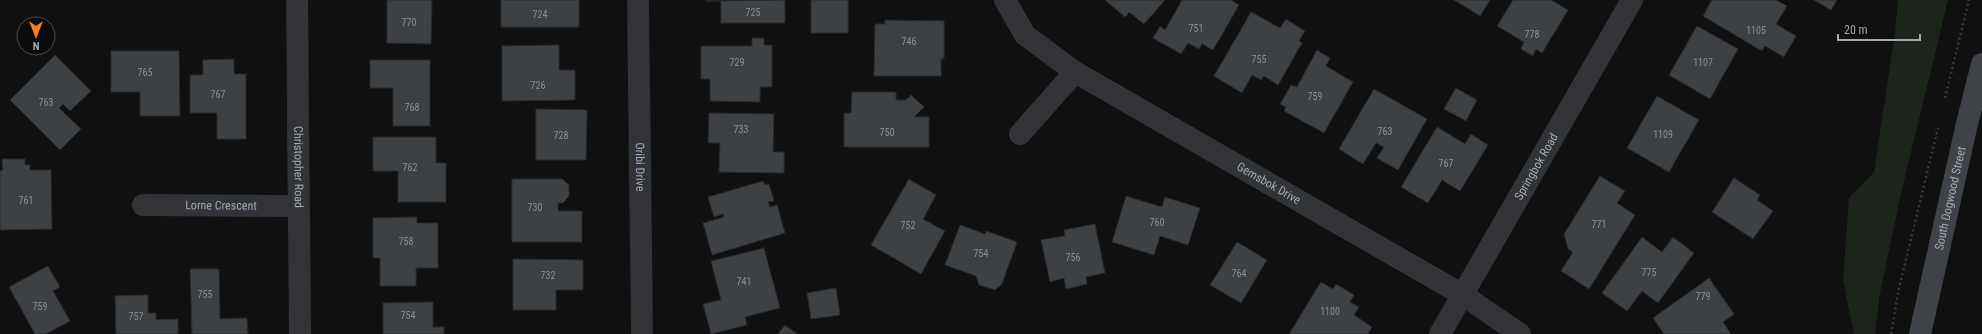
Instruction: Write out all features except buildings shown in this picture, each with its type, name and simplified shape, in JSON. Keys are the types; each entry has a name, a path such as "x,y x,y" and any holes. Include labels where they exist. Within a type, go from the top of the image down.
{"main road":[{"name":"South Dogwood Street","path":"1920,334 1966,128 1982,64"}],"street":[{"name":"Christopher Road","path":"297,0 300,334"},
{"name":"Oribi Drive","path":"638,0 642,334"},
{"name":"Gemsbok Drive","path":"1005,0 1025,35 1075,72 1463,295 1520,334"},
{"name":"Springbok Road","path":"1440,334 1632,0"},
{"path":"1020,134 1075,72"},
{"name":"Lorne Crescent","path":"143,205 298,206"}],"path":[{"path":"1943,106 1969,0"},
{"path":"1891,334 1899,288 1940,121"}],"shaded area":[{"path":"1898,0 1948,0 1902,189 1880,293 1875,334 1854,334 1843,280 1849,198 1874,172 1895,33"}]}
